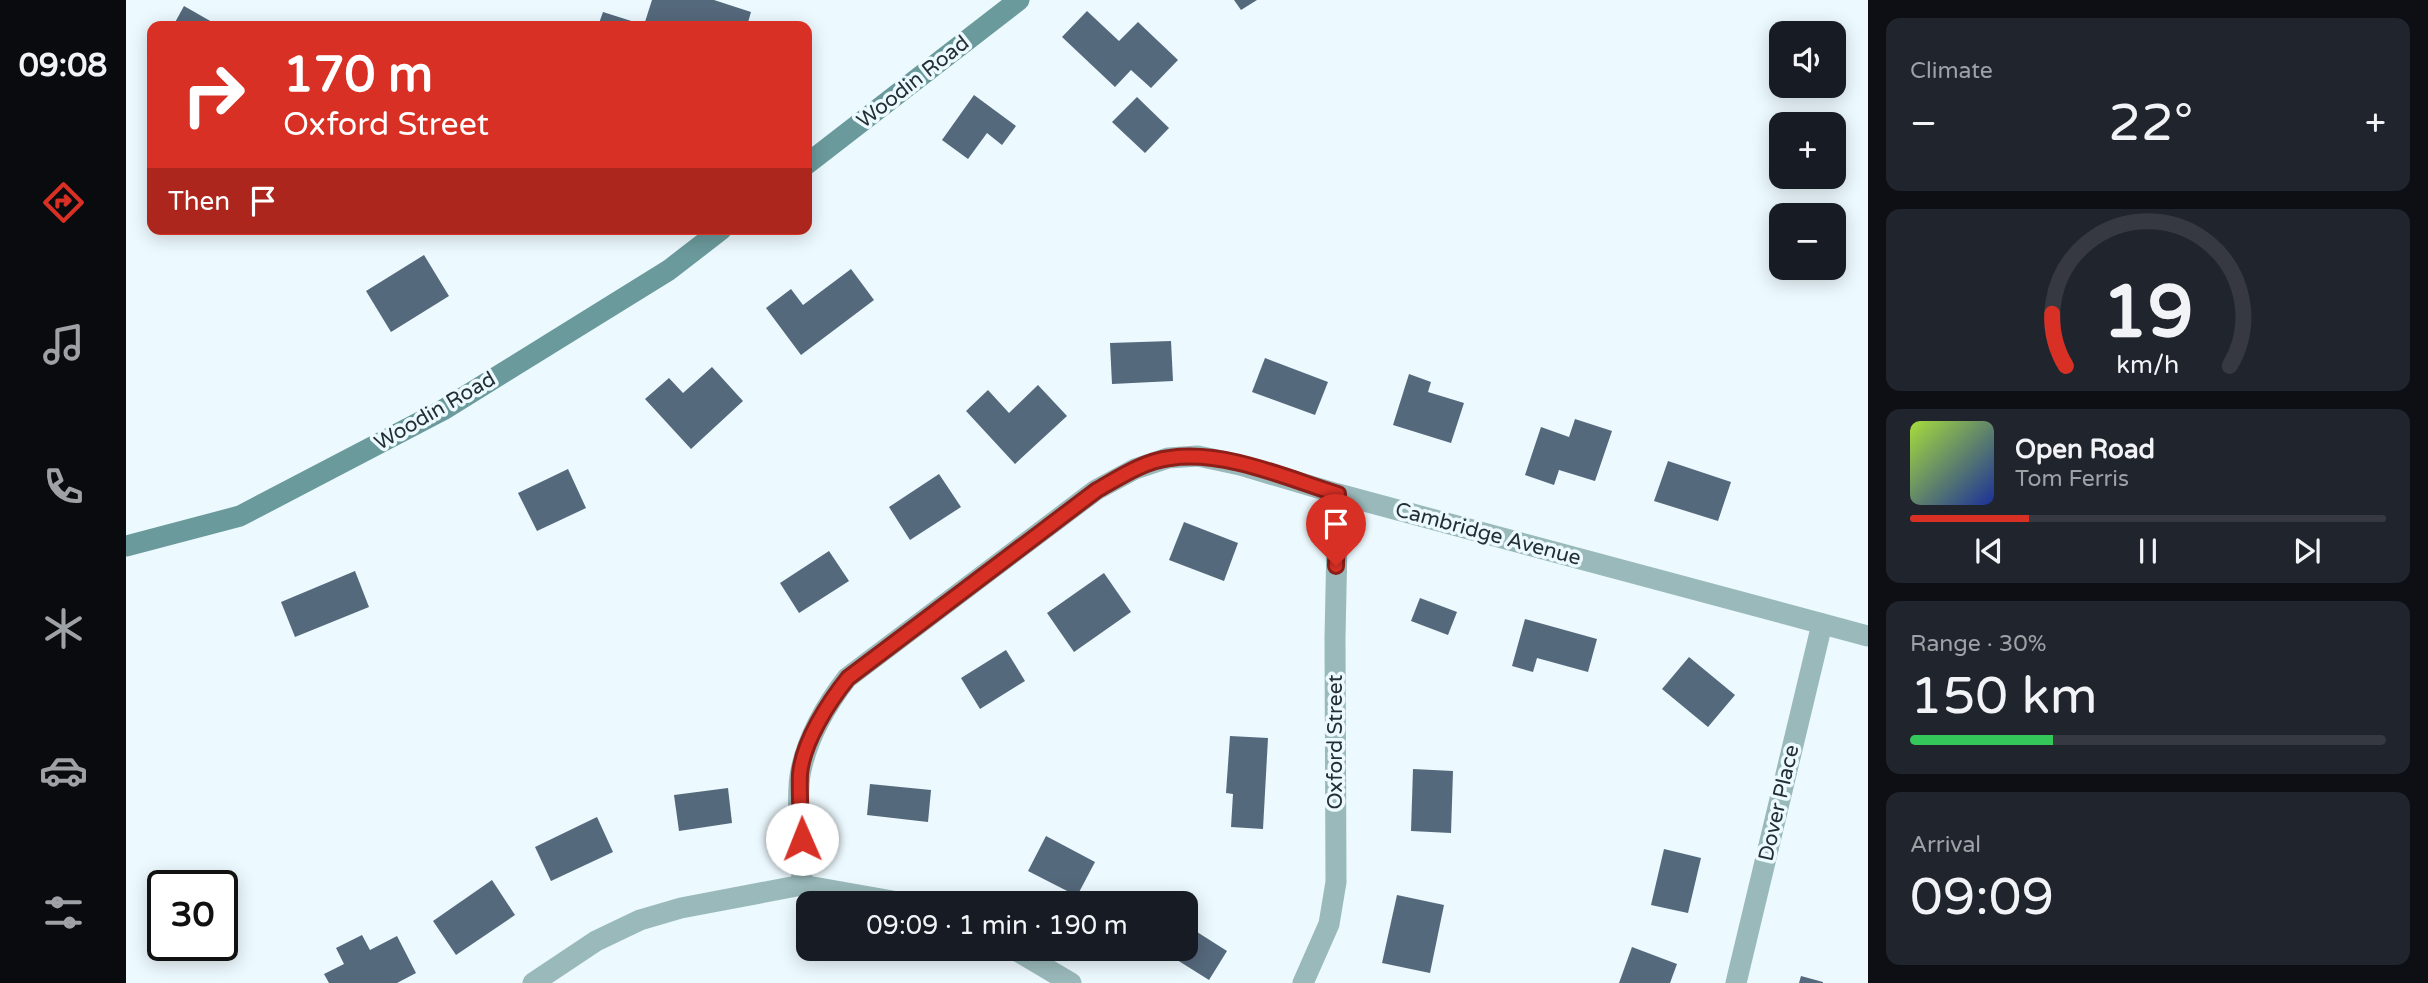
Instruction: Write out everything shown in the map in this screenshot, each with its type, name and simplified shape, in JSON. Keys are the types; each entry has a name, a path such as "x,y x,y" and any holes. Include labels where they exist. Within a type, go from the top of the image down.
{"street":[{"name":"Woodin Road","path":"812,160 1019,0"},
{"name":"Woodin Road","path":"126,547 240,516 443,411 669,270 714,235"},
{"name":"Cambridge Avenue","path":"802,885 800,772 813,734 834,695 848,678 1097,490 1146,465 1168,458 1198,456 1240,465 1338,494 1868,636"},
{"name":"Oxford Street","path":"1303,983 1329,924 1336,882 1335,638 1338,494"},
{"name":"Dover Place","path":"1736,983 1822,624"},
{"path":"533,983 596,940 640,920 681,908 802,885 836,891"},
{"path":"1034,961 1071,983"}],"building":[{"path":"652,0 714,0 751,12 748,21 645,21"},
{"path":"1234,0 1257,0 1241,10"},
{"path":"184,6 210,21 176,21"},
{"path":"1087,11 1119,41 1138,22 1178,60 1151,88 1131,70 1115,87 1062,37"},
{"path":"603,12 631,21 600,21"},
{"path":"974,95 1016,126 1002,145 987,133 968,159 942,140"},
{"path":"1137,97 1169,128 1145,153 1112,122"},
{"path":"424,255 449,296 391,332 366,291"},
{"path":"851,269 874,300 801,355 766,308 791,289 803,305"},
{"path":"1171,341 1173,381 1112,384 1110,343"},
{"path":"1265,358 1328,382 1315,415 1252,392"},
{"path":"712,367 743,401 691,449 645,399 669,378 683,393"},
{"path":"1409,374 1431,382 1428,392 1464,403 1451,443 1393,425"},
{"path":"1038,385 1067,416 1015,464 966,411 988,390 1009,413"},
{"path":"1575,419 1612,431 1595,481 1559,470 1554,485 1525,475 1541,427 1569,437"},
{"path":"1668,461 1731,482 1718,521 1654,501"},
{"path":"568,469 586,508 537,531 518,493"},
{"path":"939,474 961,507 910,540 889,507"},
{"path":"1184,522 1238,543 1224,581 1169,560"},
{"path":"829,551 849,581 799,613 780,583"},
{"path":"355,571 369,607 295,637 281,602"},
{"path":"1104,573 1131,612 1074,652 1047,613"},
{"path":"1420,598 1457,612 1448,635 1411,621"},
{"path":"1525,619 1597,639 1588,672 1537,658 1533,672 1512,666"},
{"path":"1006,650 1025,681 980,709 961,678"},
{"path":"1689,657 1735,695 1708,727 1662,689"},
{"path":"1230,736 1268,738 1263,829 1231,827 1233,794 1226,793"},
{"path":"1413,769 1453,771 1451,833 1411,831"},
{"path":"870,784 931,790 928,822 867,815"},
{"path":"728,788 732,823 679,831 674,795"},
{"path":"597,817 613,852 551,881 535,847"},
{"path":"1046,836 1095,862 1080,891 1067,891 1028,871"},
{"path":"1664,849 1701,858 1688,913 1651,905"},
{"path":"492,880 515,915 456,955 433,921"},
{"path":"1397,895 1444,905 1430,973 1382,963"},
{"path":"1198,933 1227,951 1209,980 1179,961 1198,961"},
{"path":"362,935 370,950 397,936 416,973 397,983 329,983 324,974 344,964 336,948"},
{"path":"1632,947 1677,964 1670,983 1619,983"},
{"path":"1801,976 1823,982 1823,983 1799,983"}],"route":[{"path":"802,839 800,772 813,734 834,695 848,678 1097,490 1135,469 1168,458 1198,456 1240,465 1338,494 1336,566"}]}
